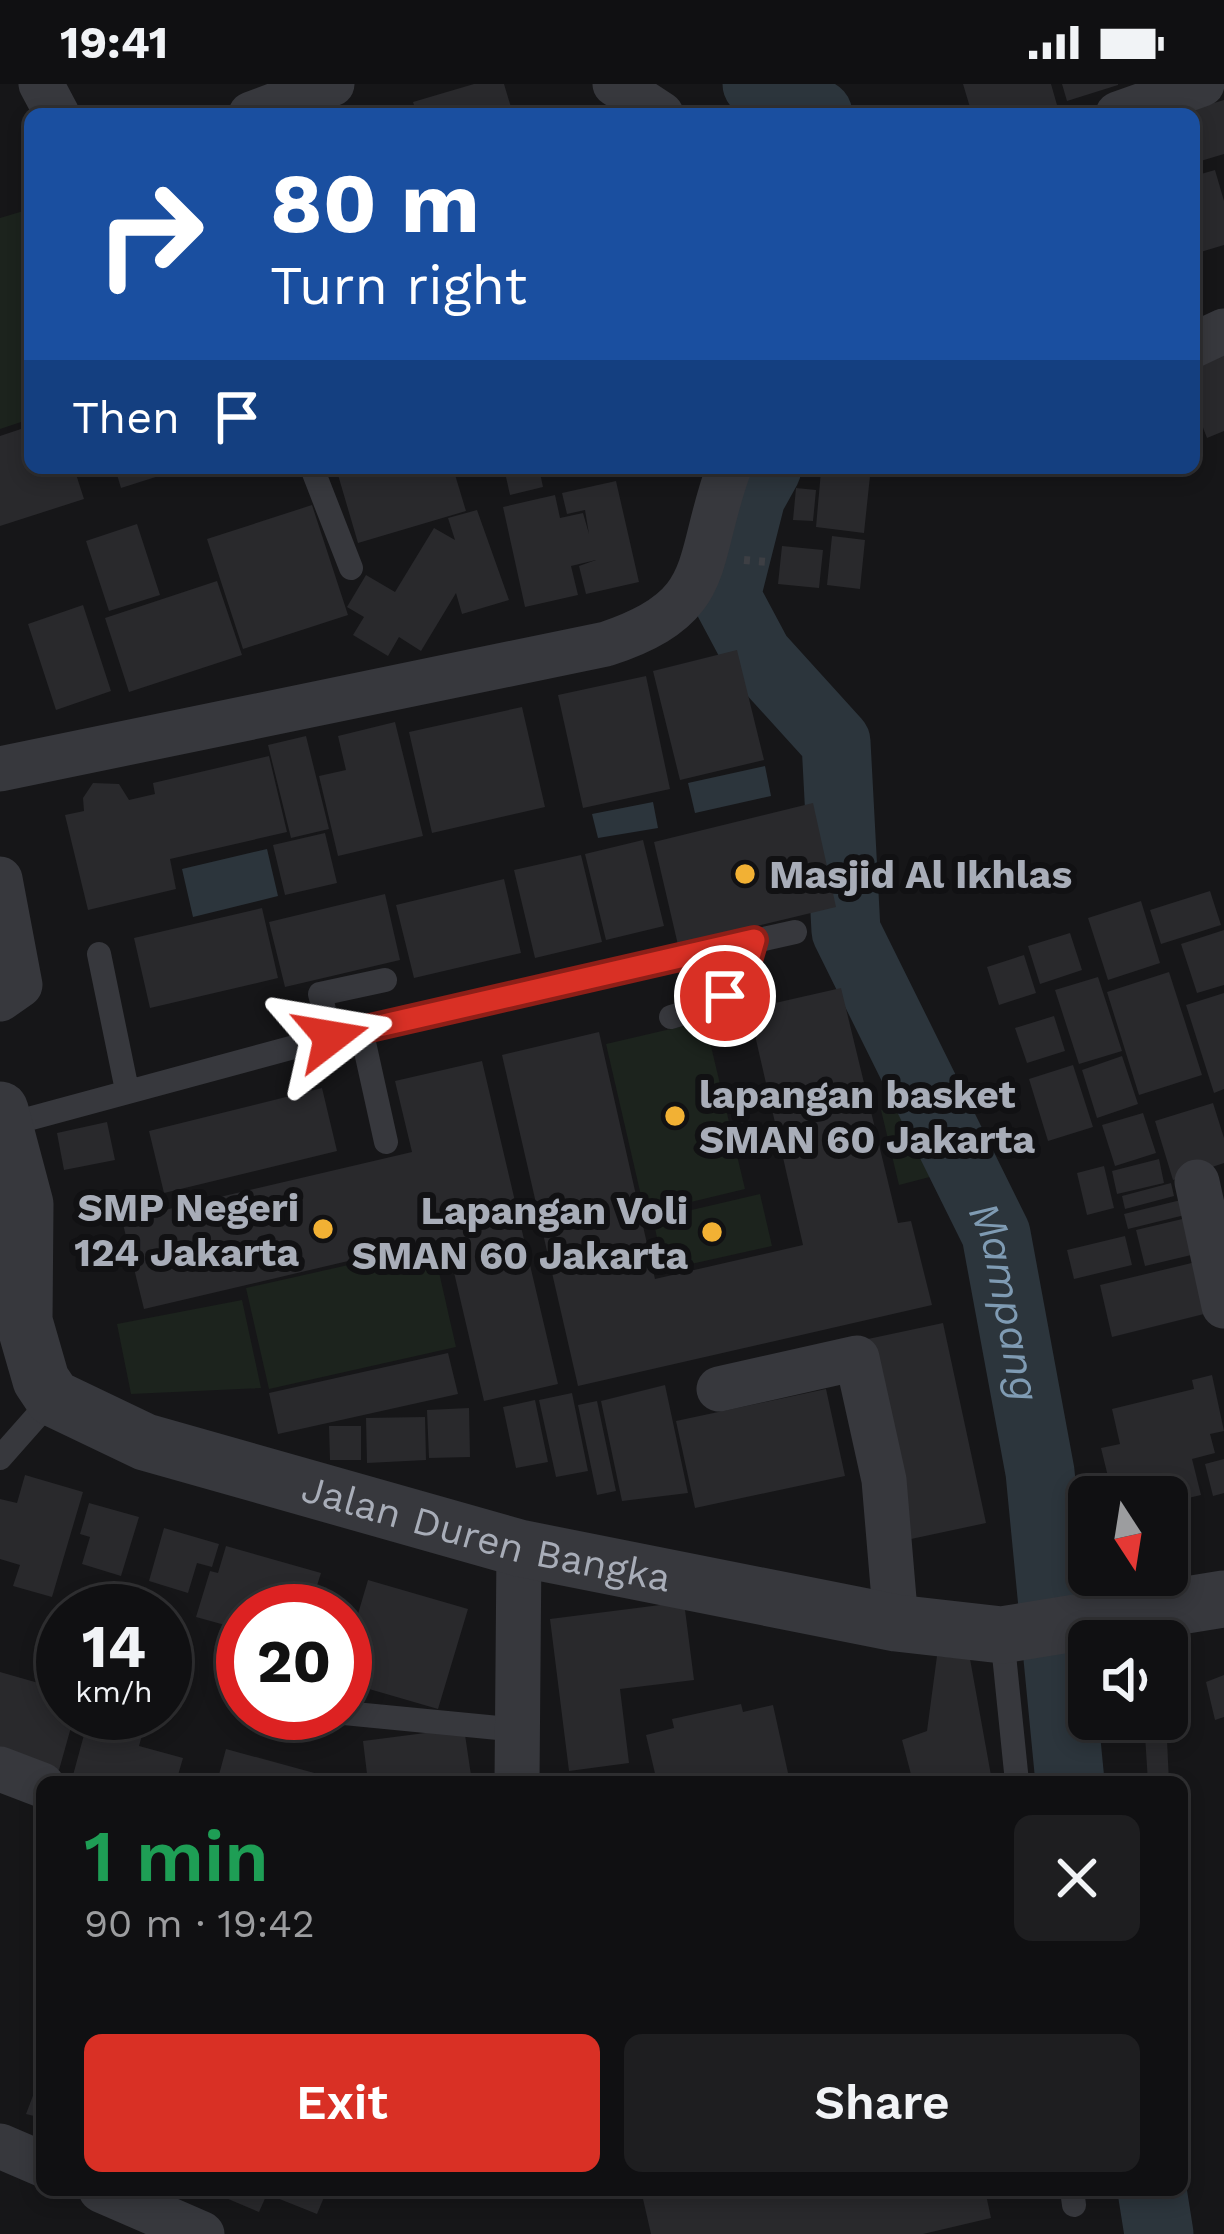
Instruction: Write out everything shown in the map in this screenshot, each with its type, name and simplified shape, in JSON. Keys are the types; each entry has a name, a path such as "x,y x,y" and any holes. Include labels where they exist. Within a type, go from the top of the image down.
{"street":[{"path":"267,108 332,84"},
{"path":"615,84 652,108"},
{"path":"1135,108 1202,84"},
{"path":"0,769 606,644 650,629 677,609 701,576 727,474"},
{"path":"0,879 20,966 20,986 0,999"},
{"path":"3,1118 25,1204 24,1321 41,1380 53,1398"},
{"path":"1197,1182 1224,1306"},
{"path":"719,1389 856,1358 884,1480 896,1623"},
{"name":"Jalan Duren Bangka","path":"53,1398 145,1442 519,1547 896,1623 1009,1635 1224,1599"},
{"path":"517,1776 519,1547"},
{"path":"0,1769 36,1784"},
{"path":"0,2146 36,2161"},
{"path":"114,2196 191,2232"}],"lane":[{"path":"314,474 351,568"},
{"path":"3,1118 361,1029 795,932"},
{"path":"671,1017 701,1009 742,981 754,940"},
{"path":"99,954 127,1090"},
{"path":"331,1037 320,994 385,980"},
{"path":"361,1029 386,1142"},
{"path":"0,1458 53,1398"},
{"path":"1009,1635 1017,1776"},
{"path":"372,1716 519,1730"}],"shaded area":[{"path":"24,211 24,421 0,429 0,218"},
{"path":"765,766 771,796 695,813 688,783"},
{"path":"653,802 658,828 598,838 592,814"},
{"path":"267,849 278,896 193,917 182,869"},
{"name":"lapangan basket SMAN 60 Jakarta","path":"705,1021 745,1189 645,1213 606,1044"},
{"path":"930,1098 949,1172 899,1185 881,1110"},
{"name":"Lapangan Voli SMAN 60 Jakarta","path":"760,1194 772,1246 664,1270 653,1219"},
{"path":"433,1246 456,1347 269,1389 246,1288"},
{"path":"242,1300 261,1388 131,1394 117,1324"}],"building":[{"path":"474,84 504,84 511,108 415,108 413,102"},
{"path":"963,84 1051,84 1057,105 1048,108 970,108"},
{"path":"1062,84 1118,84 1118,85 1067,101"},
{"path":"1224,100 1224,154 1200,161 1197,108"},
{"path":"1215,170 1224,201 1224,245 1200,252 1200,174"},
{"path":"1224,355 1224,431 1207,438 1200,420 1200,364"},
{"path":"24,428 24,474 76,474 84,499 0,526 0,436"},
{"path":"117,474 165,474 121,488"},
{"path":"338,474 455,474 466,511 358,543"},
{"path":"505,474 540,474 543,487 510,495"},
{"path":"821,474 870,476 864,533 816,527"},
{"path":"616,481 639,582 586,594 579,566 596,560 571,566 578,595 525,607 503,507 555,495 560,518 583,513 589,534 585,510 567,514 562,493"},
{"path":"796,488 816,490 813,521 793,520"},
{"path":"312,505 348,615 243,649 207,539"},
{"path":"477,510 509,600 462,614 456,593 421,651 399,637 388,656 353,635 364,617 347,607 366,575 395,592 434,528 455,540 448,518"},
{"path":"137,524 160,595 109,611 86,541"},
{"path":"832,536 865,540 860,589 827,585"},
{"path":"782,546 823,550 819,588 778,584"},
{"path":"217,581 242,655 129,692 105,618"},
{"path":"83,605 111,691 56,710 28,624"},
{"path":"737,650 764,760 680,780 653,671"},
{"path":"646,676 670,789 583,808 558,695"},
{"path":"522,707 545,807 432,833 409,732"},
{"path":"395,722 423,836 338,856 319,776 346,770 338,736"},
{"path":"306,736 329,829 291,838 268,745"},
{"path":"269,756 287,832 170,859 176,889 88,910 65,815 84,811 83,798 93,783 119,784 129,800 155,794 153,783"},
{"name":"Masjid Al Ikhlas","path":"813,803 836,907 678,945 654,842"},
{"path":"325,833 337,883 285,895 273,845"},
{"path":"643,840 664,926 606,940 585,854"},
{"path":"581,855 602,942 535,958 514,870"},
{"path":"504,879 521,953 414,978 396,905"},
{"path":"1210,891 1221,925 1161,944 1150,910"},
{"path":"385,894 400,960 285,987 269,922"},
{"path":"1141,901 1160,963 1108,980 1088,918"},
{"path":"262,908 278,978 150,1008 134,938"},
{"path":"1224,930 1224,985 1197,993 1181,944"},
{"path":"1070,933 1082,970 1040,984 1028,946"},
{"path":"1024,955 1036,993 999,1005 987,967"},
{"path":"1169,972 1202,1075 1139,1095 1107,992"},
{"path":"1098,977 1122,1051 1079,1064 1055,990"},
{"path":"841,988 898,1223 911,1221 932,1305 578,1386 502,1055 599,1032 655,1279 803,1245 749,1009"},
{"path":"1224,993 1224,1089 1214,1093 1186,1005"},
{"path":"1054,1016 1065,1051 1027,1063 1015,1028"},
{"path":"1122,1056 1138,1104 1097,1118 1082,1070"},
{"name":"SMP Negeri 124 Jakarta","path":"482,1061 558,1384 484,1401 446,1238 144,1309 122,1220 412,1152 395,1081"},
{"path":"1073,1065 1093,1127 1048,1141 1029,1079"},
{"path":"322,1088 337,1151 164,1193 149,1131"},
{"path":"1213,1103 1224,1138 1224,1163 1173,1180 1155,1121"},
{"path":"1143,1113 1156,1153 1115,1166 1102,1125"},
{"path":"107,1122 115,1160 64,1170 57,1133"},
{"path":"1159,1159 1164,1183 1117,1194 1112,1171"},
{"path":"1104,1166 1114,1208 1087,1215 1077,1173"},
{"path":"1171,1183 1174,1196 1125,1209 1122,1196"},
{"path":"1189,1198 1193,1213 1128,1229 1124,1214"},
{"path":"1195,1216 1204,1252 1145,1266 1136,1230"},
{"path":"1125,1236 1132,1265 1074,1279 1067,1250"},
{"path":"1196,1262 1208,1313 1112,1337 1100,1285"},
{"path":"943,1323 986,1523 911,1539 868,1339"},
{"path":"448,1353 458,1394 278,1434 269,1393"},
{"path":"1212,1375 1224,1431 1210,1434 1215,1453 1192,1459 1201,1495 1188,1498 1188,1476 1108,1476 1101,1448 1120,1444 1112,1409 1194,1389 1192,1380"},
{"path":"665,1385 688,1493 622,1501 601,1401"},
{"path":"826,1389 845,1476 695,1508 676,1421"},
{"path":"572,1393 588,1471 556,1477 539,1400"},
{"path":"535,1400 548,1462 516,1468 503,1407"},
{"path":"597,1401 616,1491 597,1495 578,1405"},
{"path":"469,1408 470,1457 429,1458 427,1410"},
{"path":"425,1417 426,1460 367,1463 366,1418"},
{"path":"329,1426 361,1426 361,1460 330,1460"},
{"path":"1224,1459 1224,1493 1213,1496 1205,1464"},
{"path":"25,1475 83,1492 56,1584 36,1584 36,1592 13,1586 20,1565 0,1559 0,1499 17,1503"},
{"path":"89,1503 139,1517 121,1576 82,1564 90,1537 80,1534"},
{"path":"164,1528 219,1544 212,1567 197,1563 191,1584 149,1581"},
{"path":"226,1546 321,1573 317,1584 216,1584 216,1623 196,1617 210,1571 218,1573"},
{"path":"368,1580 468,1609 438,1709 372,1690 372,1584 367,1584"},
{"path":"684,1602 694,1680 620,1689 629,1763 569,1771 550,1619"},
{"path":"937,1656 970,1659 991,1776 911,1776 902,1740 927,1731"},
{"path":"0,1672 36,1682 36,1740 67,1740 59,1770 0,1754"},
{"path":"1224,1675 1224,1717 1215,1720 1206,1682"},
{"path":"741,1704 743,1712 773,1705 789,1776 656,1776 646,1735 674,1728 672,1719"},
{"path":"464,1728 471,1776 367,1776 363,1741"},
{"path":"83,1740 141,1740 139,1746 183,1758 178,1776 73,1776"},
{"path":"1145,1740 1167,1740 1169,1776 1148,1776"},
{"path":"226,1749 325,1776 219,1776"},
{"path":"36,2088 36,2116 26,2114"},
{"path":"221,2196 266,2196 259,2212"},
{"path":"272,2196 324,2196 317,2214"},
{"path":"642,2196 986,2196 991,2218 923,2234 651,2234"}],"waterway":[{"name":"Mampang","path":"757,84 806,108"},
{"name":"Mampang","path":"764,474 751,497 726,596 758,656 836,742 846,931 996,1234 1040,1472 1069,1776"},
{"name":"Mampang","path":"1153,2196 1159,2234"}],"place":[{"name":"Masjid Al Ikhlas","path":"745,874"},
{"name":"lapangan basket SMAN 60 Jakarta","path":"675,1116"},
{"name":"SMP Negeri 124 Jakarta","path":"323,1229"},
{"name":"Lapangan Voli SMAN 60 Jakarta","path":"712,1232"}],"route":[{"path":"331,1037 754,940 751,964 742,981 725,996"}]}
